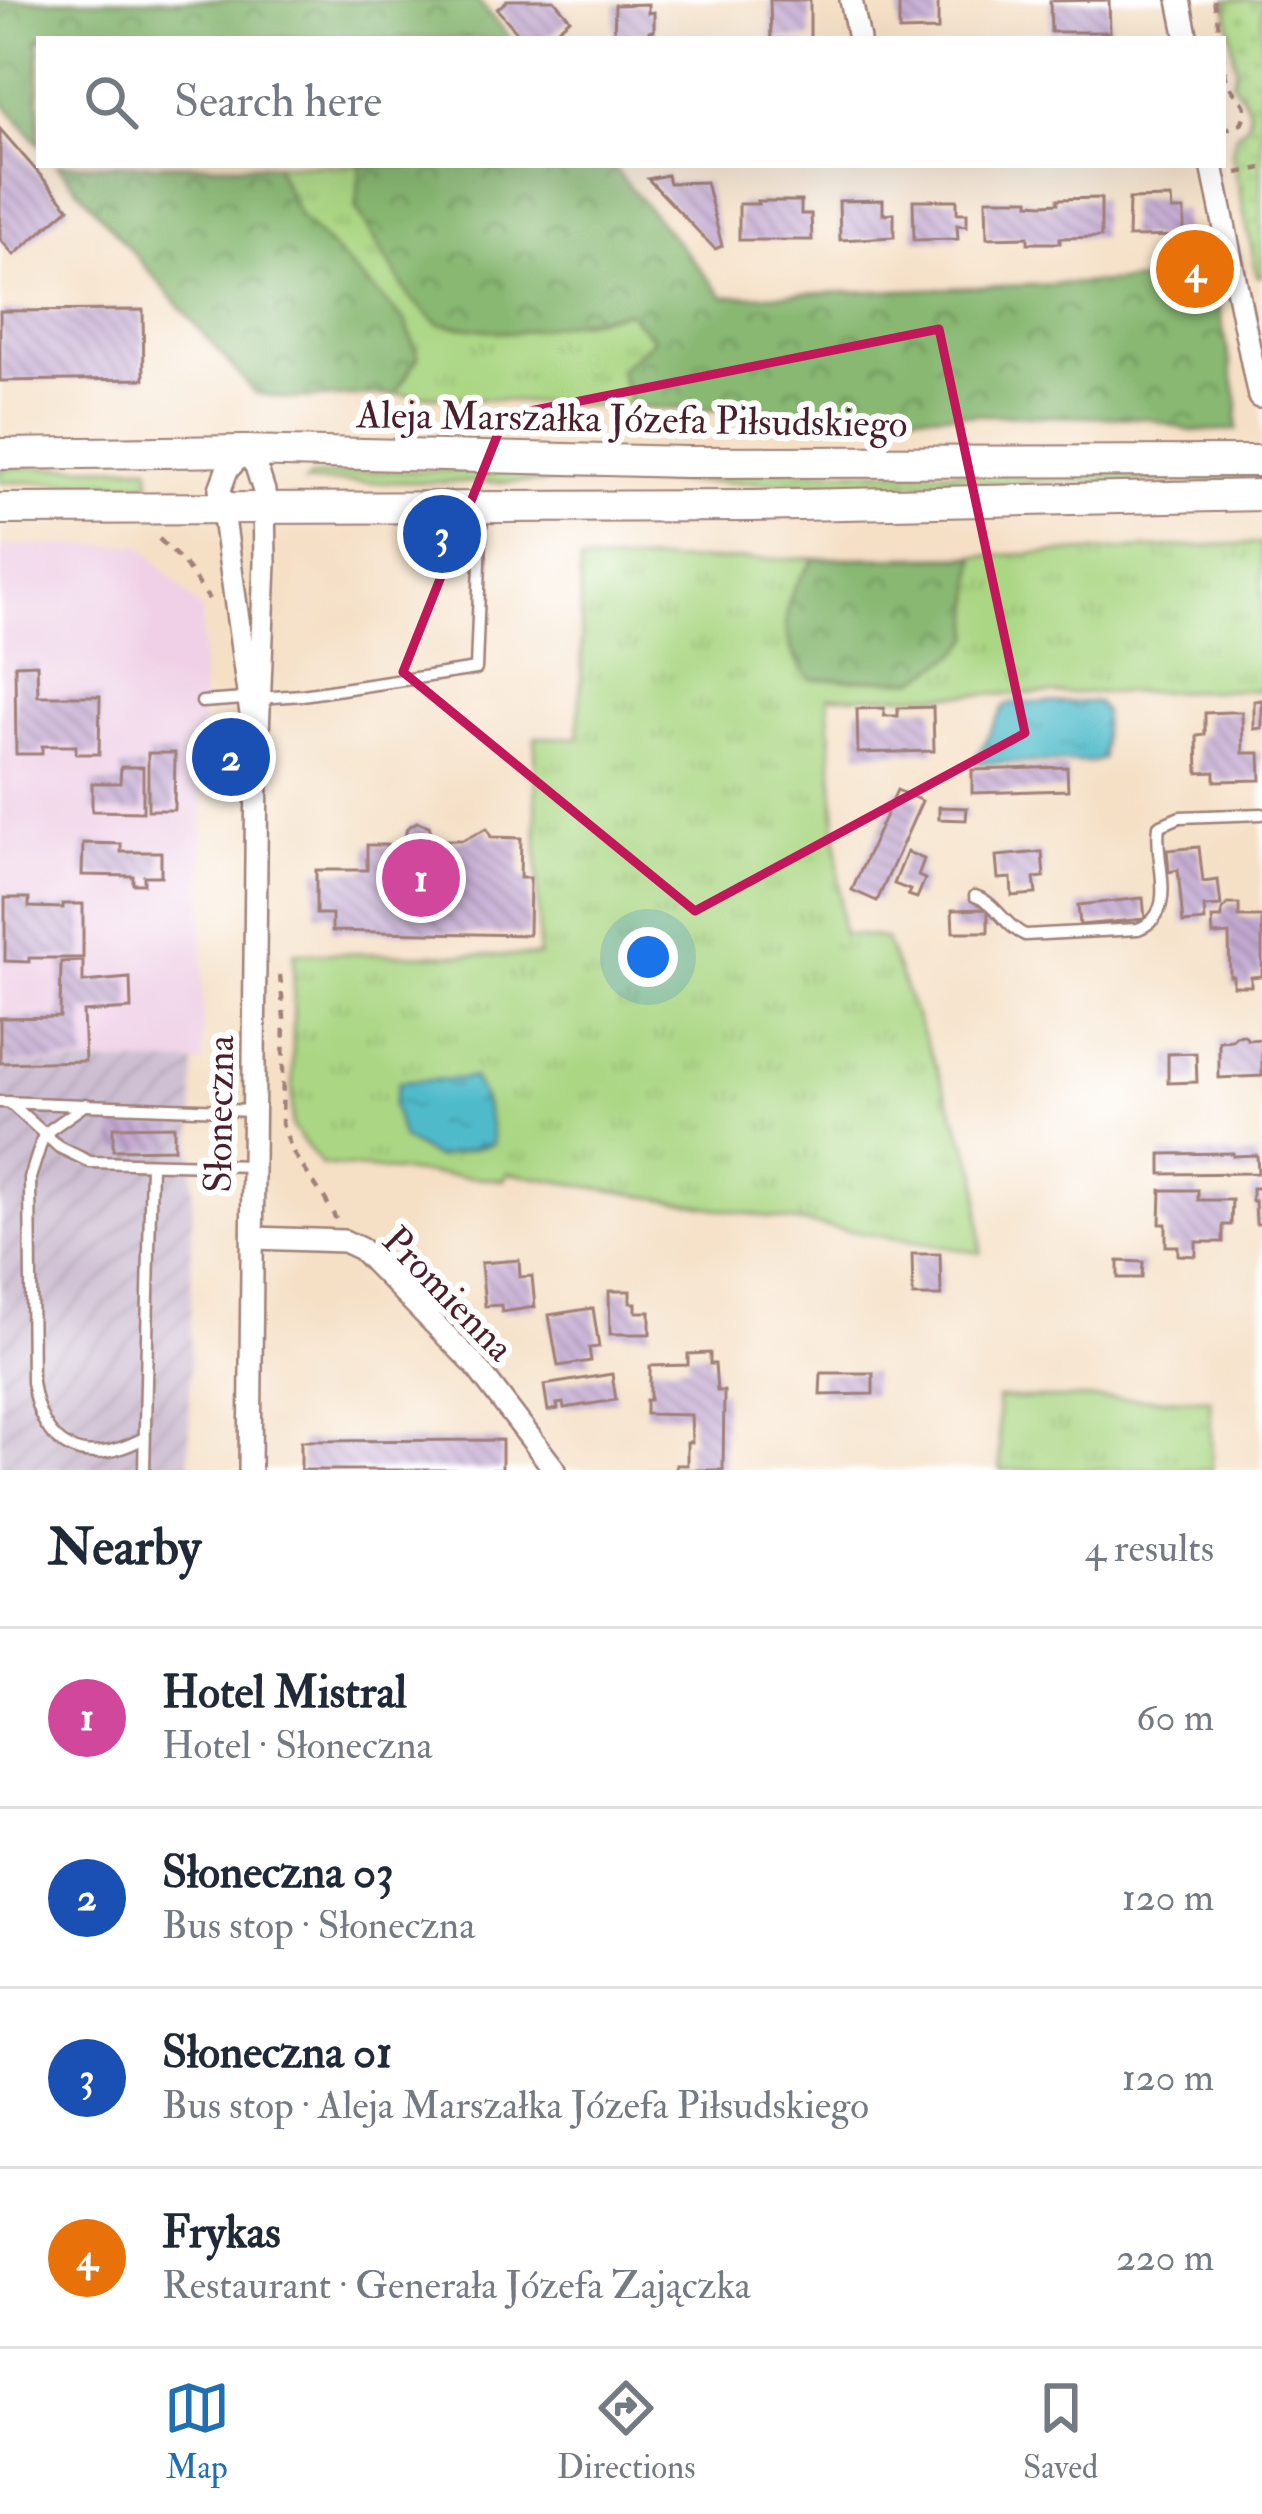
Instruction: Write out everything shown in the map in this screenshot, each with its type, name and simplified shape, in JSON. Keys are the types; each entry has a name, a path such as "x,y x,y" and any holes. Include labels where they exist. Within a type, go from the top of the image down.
{"main road":[{"name":"Aleja Marszałka Józefa Piłsudskiego","path":"0,454 245,451 671,462 1262,460"},
{"name":"Aleja Marszałka Józefa Piłsudskiego","path":"0,508 774,506 1262,495"}],"street":[{"path":"851,0 858,36"},
{"path":"1179,0 1186,36"},
{"path":"1222,170 1259,397"},
{"path":"221,507 222,478 245,451"},
{"name":"Słoneczna","path":"245,451 260,476 264,506 265,563 254,698"},
{"name":"Słoneczna","path":"221,507 254,698 257,758 250,1470"},
{"name":"Promienna","path":"253,1238 344,1241 361,1249 475,1365 555,1470"}],"lane":[{"path":"202,702 302,694 476,669 482,506"},
{"path":"975,896 987,900 1014,930 1025,935 1138,929 1151,924 1160,913 1159,826 1180,817 1262,814"},
{"path":"4,1102 254,1111"},
{"path":"4,1102 59,1148 90,1162 254,1166"},
{"path":"69,1463 45,1430 32,1382 30,1178 44,1134 86,1104"},
{"path":"144,1470 151,1164"},
{"path":"110,1465 144,1438"}],"path":[{"path":"1214,0 1220,36"},
{"path":"1226,74 1246,114 1241,124 1226,129"},
{"path":"1222,170 1262,168"},
{"path":"158,538 182,561 213,604"},
{"path":"278,966 284,1018 282,1124 293,1154 326,1199 344,1241"}],"highlighted area":[{"path":"939,329 1025,733 695,911 403,672 505,416"}],"shaded area":[{"path":"141,545 202,611 203,1063 0,1064 0,546"},
{"path":"194,1063 189,1470 0,1470 0,1064"}],"green space":[{"path":"0,0 477,0 508,36 36,36 36,141 0,99"},
{"path":"1226,0 1262,0 1262,277 1257,276 1232,153 1249,112 1232,82 1236,70"},
{"path":"60,168 276,168 300,217 406,322 418,357 395,394 289,399 255,393"},
{"path":"276,168 361,168 356,209 575,323 628,312 654,339 619,370 633,408 395,394 418,357 406,322 300,217"},
{"path":"361,168 614,168 724,297 1213,278 1238,403 1237,430 1191,431 1146,418 633,408 619,370 654,339 628,312 513,333 439,324 411,299 356,208"},
{"path":"149,466 150,483 0,482 0,468"},
{"path":"363,472 1243,474 1244,482 305,482 312,476"},
{"path":"1262,543 1262,690 828,697 842,934 885,938 978,1174 981,1253 508,1173 504,1180 322,1165 292,1127 294,953 539,956 535,737 578,738 580,562 984,556"},
{"path":"975,557 971,638 959,652 916,680 811,679 797,660 786,627 789,603 814,559"},
{"path":"997,1398 1210,1399 1212,1470 1001,1470"}],"water":[{"path":"1097,702 1104,713 1102,759 979,763 976,758 1004,707 1012,703"},
{"path":"473,1078 487,1110 493,1144 435,1158 403,1139 393,1105 399,1082"}],"building":[{"path":"508,0 554,0 570,19 550,36 520,36 497,9"},
{"path":"770,0 810,0 810,36 771,36"},
{"path":"899,0 938,0 938,30 899,31"},
{"path":"1109,0 1110,32 1051,32 1050,1"},
{"path":"648,4 648,13 654,12 654,31 649,36 614,36 615,5"},
{"path":"0,129 69,208 14,255 0,239"},
{"path":"667,175 669,183 706,182 722,246 715,249 648,179"},
{"path":"1101,198 1101,237 1060,238 1060,243 1028,243 1028,237 987,238 986,199 1029,199 1029,203 1044,204"},
{"path":"1171,198 1172,210 1184,210 1184,236 1128,237 1129,199"},
{"path":"883,200 883,214 894,213 894,237 840,240 839,201"},
{"path":"913,200 957,200 957,213 967,213 967,226 957,225 958,239 914,240"},
{"path":"801,201 801,214 811,214 812,240 739,240 739,204"},
{"path":"143,310 144,379 0,381 0,311"},
{"path":"37,664 38,696 100,696 99,754 76,754 76,746 42,746 42,754 16,754 15,665"},
{"path":"1262,700 1262,728 1254,729 1254,701"},
{"path":"933,707 934,751 858,753 857,709 884,708 884,716 898,716 898,708"},
{"path":"1242,712 1243,753 1260,753 1261,780 1215,781 1215,772 1198,773 1197,736 1205,735 1205,713"},
{"path":"148,753 175,753 174,810 148,810"},
{"path":"121,767 143,767 143,812 92,811 92,783 120,783"},
{"path":"1067,767 1068,790 972,793 972,770"},
{"path":"897,790 922,801 877,901 852,890"},
{"path":"939,807 967,808 966,820 939,819"},
{"path":"417,822 429,826 434,840 463,840 487,828 491,837 521,838 520,878 530,878 529,935 332,931 332,914 316,914 316,870 367,870 367,845 403,845 407,828"},
{"path":"83,843 121,844 121,852 161,852 161,876 144,876 144,884 133,884 133,876 82,875"},
{"path":"1199,847 1203,882 1218,880 1221,906 1204,907 1205,921 1183,923 1178,870 1169,872 1167,850"},
{"path":"907,852 924,859 918,876 925,879 917,898 894,884"},
{"path":"1042,852 1044,877 1034,878 1036,894 1012,896 1011,878 998,879 996,856"},
{"path":"5,898 29,898 29,907 83,904 83,958 5,961"},
{"path":"1143,898 1145,919 1080,925 1078,905"},
{"path":"1228,904 1239,904 1239,917 1262,917 1262,976 1251,977 1251,986 1233,986 1229,934 1213,935 1212,918 1222,918"},
{"path":"988,909 988,932 953,932 952,910"},
{"path":"83,961 83,982 130,978 131,1009 83,1012 85,1061 0,1063 0,1018 60,1017 61,962"},
{"path":"1244,1035 1248,1040 1262,1039 1262,1076 1219,1078 1219,1041"},
{"path":"1196,1053 1197,1082 1168,1083 1168,1054"},
{"path":"174,1126 174,1149 113,1150 113,1127"},
{"path":"1161,1154 1257,1155 1258,1173 1161,1174"},
{"path":"1252,1188 1262,1188 1262,1224 1256,1224"},
{"path":"1161,1190 1198,1190 1198,1200 1232,1200 1231,1225 1223,1225 1223,1242 1196,1242 1196,1256 1178,1255 1178,1246 1166,1246 1166,1224 1160,1224"},
{"path":"912,1254 940,1254 941,1296 913,1296"},
{"path":"519,1260 520,1277 532,1276 535,1307 502,1312 501,1305 485,1306 481,1263"},
{"path":"1118,1261 1143,1262 1142,1278 1118,1278"},
{"path":"609,1291 630,1291 636,1312 650,1312 650,1334 610,1334"},
{"path":"593,1308 599,1347 589,1348 591,1361 558,1366 549,1315"},
{"path":"710,1353 717,1391 724,1391 723,1470 676,1470 676,1465 687,1465 691,1415 646,1414 650,1366 688,1365 688,1354"},
{"path":"821,1373 873,1373 873,1394 820,1395"},
{"path":"612,1374 616,1400 564,1408 563,1403 548,1411 544,1385"},
{"path":"502,1440 502,1470 301,1470 301,1441"}],"place":[{"name":"Frykas","path":"1195,269"},
{"name":"Słoneczna 01","path":"442,534"},
{"name":"Słoneczna 03","path":"231,757"},
{"name":"Hotel Mistral","path":"421,878"}]}
